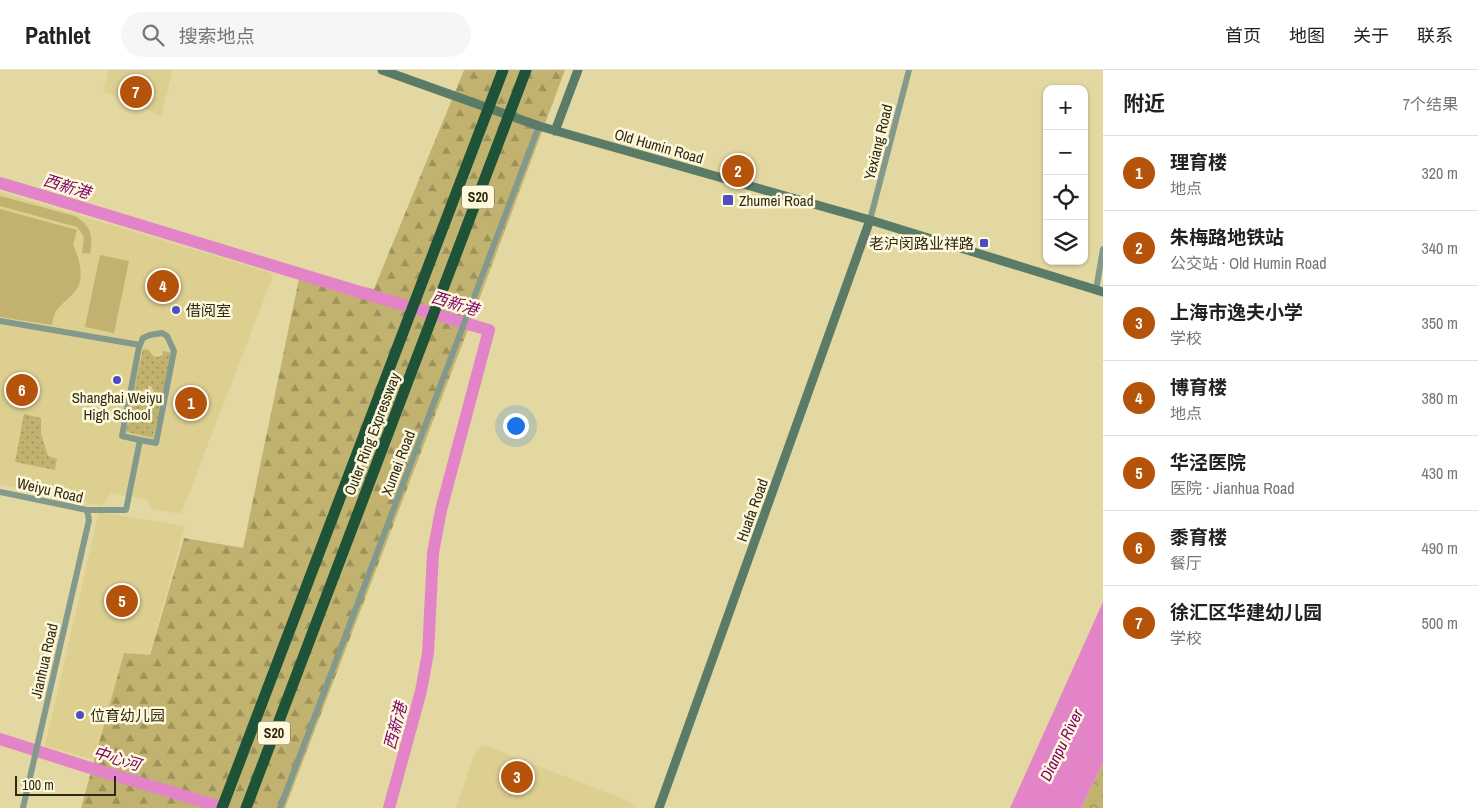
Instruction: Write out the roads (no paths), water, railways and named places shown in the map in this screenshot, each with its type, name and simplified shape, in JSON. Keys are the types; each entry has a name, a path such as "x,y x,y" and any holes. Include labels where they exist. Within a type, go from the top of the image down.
{"highway":[{"name":"Outer Ring Expressway","path":"224,803 503,70"},
{"name":"Outer Ring Expressway","path":"247,806 526,70"}],"main road":[{"name":"Old Humin Road","path":"382,70 555,131 870,220 1100,291"},
{"path":"555,131 578,70"},
{"name":"Huafa Road","path":"659,808 870,220"}],"street":[{"name":"Yexiang Road","path":"870,220 909,70"},
{"name":"Xumei Road","path":"280,808 539,126"},
{"path":"1100,291 1103,249"},
{"path":"0,321 140,345"},
{"path":"162,333 167,336 174,350 156,443 140,440 122,436 140,345 144,338 162,333"},
{"path":"87,510 126,510 140,440"},
{"name":"Weiyu Road","path":"0,492 87,510 89,520"},
{"name":"Jianhua Road","path":"23,808 89,520"}],"water":[{"name":"Dianpu River","path":"1103,602 1103,763 1081,808 1010,808"}],"waterway":[{"name":"西新港","path":"0,183 489,330 441,510 433,553 428,653 421,691 389,808"},
{"name":"中心河","path":"0,739 225,808"}],"place":[{"name":"徐汇区华建幼儿园","path":"136,92"},
{"name":"朱梅路地铁站","path":"738,171"},
{"name":"Zhumei Road","path":"728,200"},
{"name":"老沪闵路业祥路","path":"984,243"},
{"name":"博育楼","path":"163,286"},
{"name":"借阅室","path":"176,310"},
{"name":"Shanghai Weiyu High School","path":"117,380"},
{"name":"黍育楼","path":"22,390"},
{"name":"理育楼","path":"191,403"},
{"name":"华泾医院","path":"122,601"},
{"name":"位育幼儿园","path":"80,715"},
{"name":"上海市逸夫小学","path":"517,777"}]}
